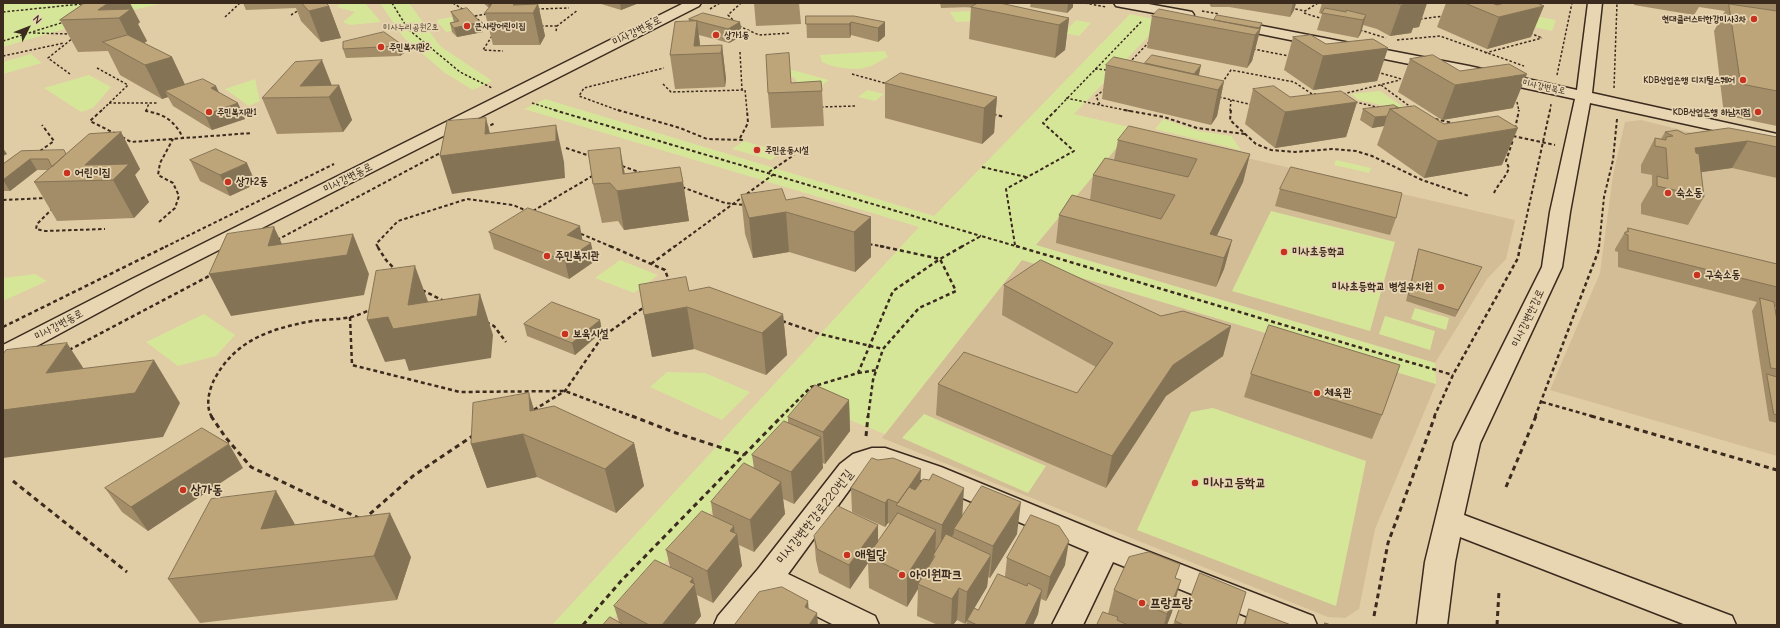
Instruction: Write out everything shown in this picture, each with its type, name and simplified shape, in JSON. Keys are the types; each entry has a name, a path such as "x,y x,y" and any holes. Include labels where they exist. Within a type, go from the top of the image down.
{"street":[{"name":"미사강변동로","path":"3,355 144,281 694,3"},
{"path":"1122,3 1199,18"},
{"name":"미사강변한강로","path":"1432,625 1439,569 1467,443 1552,267 1560,212 1584,96 1595,3"},
{"name":"미사강변북로","path":"1214,20 1415,60 1777,139"},
{"name":"미사강변한강로220번길","path":"729,625 768,578 849,471 862,462 872,458 885,458 932,474 1106,547 1302,625"},
{"path":"1449,522 1721,625"},
{"path":"1067,625 1106,547"},
{"path":"768,578 860,624"}],"path":[{"path":"3,12 91,3"},
{"path":"89,7 95,3"},
{"path":"225,17 240,3"},
{"path":"392,3 408,29 460,72 493,89"},
{"path":"453,3 475,16 494,33 483,50 503,51"},
{"path":"741,3 728,15 741,28 759,35 791,33"},
{"path":"1291,8 1305,11 1318,3"},
{"path":"1556,76 1572,3"},
{"path":"1614,87 1617,3"},
{"path":"537,9 569,8"},
{"path":"291,15 301,9"},
{"path":"541,26 557,26 578,10"},
{"path":"475,16 493,13"},
{"path":"1304,13 1327,20"},
{"path":"1416,19 1424,20 1444,16 1449,13"},
{"path":"3,40 31,33 64,22 70,18"},
{"path":"1015,245 1006,189 1074,151 1043,123 1143,20"},
{"path":"556,31 557,26"},
{"path":"1357,29 1388,38"},
{"path":"31,33 71,34"},
{"path":"1484,53 1542,38 1528,33"},
{"path":"70,74 48,58 79,34"},
{"path":"1395,40 1440,36 1484,53 1527,67"},
{"path":"1128,64 1149,42"},
{"path":"3,56 67,43"},
{"path":"1248,48 1293,57"},
{"path":"740,52 742,90"},
{"path":"97,68 128,85 90,121 131,142 252,133"},
{"path":"664,68 584,88 579,96 636,116 680,128 707,139 744,140"},
{"path":"1095,69 1110,70"},
{"path":"1222,83 1231,70 1294,82 1312,94 1318,94"},
{"path":"1372,70 1409,81"},
{"path":"852,74 890,85"},
{"path":"1338,95 1402,79"},
{"path":"663,84 671,92 745,90 748,123 740,138"},
{"path":"1380,85 1412,108"},
{"path":"1100,105 1096,96 1108,87"},
{"path":"1213,96 1260,107"},
{"path":"1066,98 1164,117 1197,128 1246,134"},
{"path":"1494,193 1500,181 1507,174 1509,168 1506,161 1520,115 1520,107 1517,102 1510,99"},
{"path":"1231,100 1230,120 1259,146 1280,152 1332,148 1355,151 1379,158 1395,168 1432,184 1469,196"},
{"path":"1355,102 1386,109"},
{"path":"109,103 158,103"},
{"path":"149,103 146,111 160,113 165,116 178,126 184,138"},
{"path":"532,103 1453,375"},
{"path":"1374,616 1388,543 1419,457 1453,375 1518,258 1528,205 1552,103"},
{"path":"818,107 856,106"},
{"path":"988,113 1004,117"},
{"path":"1430,118 1457,124"},
{"path":"1506,487 1542,402 1598,252 1604,197 1613,160 1617,118"},
{"path":"1433,125 1435,119"},
{"path":"38,152 54,141 42,125"},
{"path":"1507,134 1573,149"},
{"path":"121,145 126,139"},
{"path":"159,222 175,208 179,196 173,183 158,175 160,162 173,139"},
{"path":"566,148 593,157"},
{"path":"769,172 794,155"},
{"path":"3,327 335,164"},
{"path":"621,166 643,174"},
{"path":"982,167 1027,177"},
{"path":"651,264 774,174"},
{"path":"531,213 595,175"},
{"path":"274,241 384,183"},
{"path":"680,187 732,204 746,206"},
{"path":"3,200 49,198"},
{"path":"414,286 407,282 387,262 380,253 376,244 398,221 467,199 513,205 665,270 670,284"},
{"path":"54,208 37,224 36,229 45,231 105,229"},
{"path":"858,373 893,292 940,259 981,236"},
{"path":"866,244 940,259"},
{"path":"866,436 868,410 877,370 877,363 883,349 918,308 956,291 940,259"},
{"path":"66,352 212,274"},
{"path":"407,282 407,287 403,292 385,303 350,317 312,321 286,327 252,339 237,349 221,367 209,390 209,413 226,438 251,467 362,520 413,476 478,433 514,422 565,391 602,337 657,298 670,284"},
{"path":"670,284 678,286"},
{"path":"421,289 448,302"},
{"path":"350,317 352,365 460,392 565,391 676,433 744,455"},
{"path":"481,319 494,326 506,342"},
{"path":"775,319 820,334 883,349"},
{"path":"583,625 621,581 811,387 858,373 877,370"},
{"path":"1542,402 1777,470"},
{"path":"13,481 127,572"},
{"path":"1497,625 1499,591"}],"shaded area":[{"path":"1641,120 1777,154 1777,456 1550,390 1600,273 1613,175 1625,122"},
{"name":"미사초등학교","path":"1130,131 1515,220 1506,259 1487,279 1435,363 1035,245"},
{"name":"미사고등학교","path":"1022,260 1436,384 1375,529 1359,609 1345,618 1328,617 882,438"}],"green space":[{"path":"3,3 164,3 119,13 3,47"},
{"path":"342,3 365,3 381,22 350,25 343,22 355,12 337,7"},
{"name":"미사누리공원2호","path":"380,3 409,3 440,46 492,81 473,90 445,73 403,37"},
{"path":"991,10 997,20 956,22 950,12"},
{"path":"1130,14 1163,21 1074,114 1133,128 1036,245 1435,363 1436,384 1022,260 885,434 809,404 608,625 552,625 919,227 524,109 545,99 934,216"},
{"path":"457,16 459,19 451,21 458,30 446,32 436,20"},
{"path":"1534,16 1556,20 1552,31 1530,26"},
{"path":"1076,20 1091,23 1079,36 1064,33"},
{"path":"885,51 888,57 871,66 857,69 827,64 822,62 820,55"},
{"path":"31,54 42,63 3,74 3,62"},
{"path":"774,65 829,80 815,90 800,86 794,77 775,77"},
{"path":"89,75 111,87 93,108 81,112 44,88"},
{"path":"255,79 260,101 249,106 225,89"},
{"path":"867,90 884,94 875,101 858,97"},
{"path":"1380,91 1411,112 1359,100 1351,94"},
{"path":"1163,119 1198,131 1231,136 1241,150 1155,129"},
{"name":"주민운동시설","path":"744,141 782,152 771,160 732,149"},
{"path":"1336,160 1371,168 1369,173 1334,165"},
{"path":"1271,211 1395,242 1370,331 1232,291"},
{"path":"620,260 658,275 634,293 595,278"},
{"path":"35,274 47,281 3,301 3,278"},
{"path":"1415,308 1449,318 1446,330 1411,319"},
{"path":"204,314 235,335 216,356 178,366 146,342"},
{"path":"1385,316 1435,331 1430,350 1379,334"},
{"path":"667,372 705,373 750,392 722,420 650,387"},
{"path":"1213,408 1366,461 1336,606 1137,530 1191,412"},
{"path":"924,414 1046,466 1028,493 902,438"}],"building":[{"path":"85,3 108,3 98,10 131,9 119,18 60,20"},
{"path":"302,3 326,3 329,6 309,11"},
{"path":"493,3 515,3 513,5 538,4 533,13 485,13"},
{"path":"978,3 1000,3 1069,18 1059,25 971,7"},
{"path":"1398,3 1411,3 1401,5"},
{"path":"1465,3 1492,3 1497,5 1504,3 1537,3 1544,6 1499,17"},
{"path":"1729,4 1777,11 1777,91 1741,84"},
{"path":"467,8 480,22 454,28 450,23 459,21 451,12"},
{"path":"1325,8 1346,12 1346,10 1366,15 1363,20 1322,13"},
{"path":"1159,9 1260,29 1255,35 1152,16"},
{"path":"703,13 740,22 728,29 689,19"},
{"path":"1217,15 1262,23 1259,28 1214,20"},
{"path":"806,16 854,16 885,22 878,28 851,22 849,24 806,24"},
{"path":"697,21 694,46 722,45 721,53 670,55 675,22"},
{"path":"384,32 401,44 397,46 343,49 343,42"},
{"path":"128,35 172,57 145,65 103,42"},
{"path":"1311,35 1326,44 1373,39 1388,48 1323,56 1293,37"},
{"path":"789,53 791,83 821,81 822,91 768,93 766,55"},
{"path":"1152,55 1201,65 1194,74 1145,63"},
{"path":"1433,55 1460,71 1509,64 1527,74 1455,85 1410,59"},
{"path":"1114,57 1224,81 1218,90 1106,65"},
{"path":"322,60 300,86 339,85 329,97 262,98 295,62"},
{"path":"901,73 997,97 984,108 885,83"},
{"path":"203,79 216,86 211,88 238,103 205,115 165,91"},
{"path":"1274,86 1290,97 1341,91 1357,102 1285,112 1253,89"},
{"path":"1394,105 1399,108 1390,109 1387,116 1375,117 1363,109"},
{"path":"1415,106 1444,124 1498,116 1518,128 1438,141 1390,109"},
{"path":"486,118 485,134 556,125 556,141 440,156 447,121"},
{"path":"1129,126 1250,154 1210,234 1232,240 1224,258 1059,215 1072,195 1161,219 1175,195 1093,175 1105,158 1188,177 1197,159 1118,140"},
{"path":"1729,128 1777,137 1777,147 1748,141 1695,148 1696,153 1699,154 1704,197 1657,186 1657,176 1668,179 1666,148 1655,146 1655,138 1666,140 1666,137 1673,136 1665,132 1677,130 1685,134"},
{"path":"121,132 85,165 129,164 113,180 34,182 89,134"},
{"path":"620,148 623,174 680,167 683,182 617,191 610,183 593,184 588,151"},
{"path":"216,149 247,163 220,175 190,160"},
{"path":"64,150 66,154 52,167 48,159 30,159 3,180 3,164 21,151"},
{"path":"1291,167 1402,193 1396,218 1280,189"},
{"path":"782,189 786,200 803,197 871,217 854,232 786,212 749,218 741,195"},
{"path":"528,208 580,226 567,235 591,243 565,261 489,232"},
{"path":"274,227 268,246 353,234 347,255 209,274 227,234"},
{"path":"1628,228 1777,264 1777,287 1628,250 1628,235 1625,234 1625,232 1628,232"},
{"name":"미사초등학교 병설유치원","path":"1419,249 1482,267 1458,310 1409,295"},
{"path":"1041,260 1161,316 1183,311 1231,326 1173,365 1112,456 938,384 964,352 1077,393 1113,343 1004,285"},
{"path":"415,266 408,305 480,294 477,316 393,329 388,317 367,320 376,271"},
{"path":"686,277 689,291 709,287 783,314 762,333 687,307 644,315 639,285"},
{"path":"1760,298 1774,302 1777,321 1777,369 1771,368"},
{"path":"552,302 600,320 572,343 524,324"},
{"path":"1269,325 1400,365 1382,415 1251,374"},
{"path":"67,343 46,373 154,360 135,393 3,410 3,354 6,350"},
{"path":"1767,374 1777,377 1777,415 1774,414"},
{"path":"815,385 849,400 823,432 788,417"},
{"path":"529,393 530,411 554,406 634,443 605,469 523,434 471,444 473,403"},
{"path":"784,421 821,437 791,472 752,455"},
{"path":"202,428 229,444 131,507 105,488"},
{"path":"872,458 878,460 893,458 921,469 898,503 888,499 885,503 851,488"},
{"path":"744,463 781,482 750,520 711,502"},
{"path":"933,474 964,488 942,525 896,505 909,487 915,490 923,479 929,480"},
{"path":"982,486 1021,502 993,546 954,529"},
{"path":"276,491 261,529 390,513 374,556 168,579 211,499"},
{"path":"838,506 878,525 849,565 817,549 814,536"},
{"path":"702,511 734,526 730,531 737,534 707,571 666,550"},
{"path":"898,513 936,530 907,575 868,556"},
{"path":"1031,515 1059,526 1069,541 1050,577 1007,558"},
{"path":"946,534 991,555 967,592 959,588 952,599 918,584"},
{"path":"1149,552 1180,564 1175,578 1181,580 1167,614 1114,590 1129,557"},
{"path":"655,560 693,578 690,582 695,584 662,625 649,625 614,606"},
{"path":"1200,573 1246,592 1236,625 1184,625 1175,621 1182,601 1188,603"},
{"path":"998,574 1027,586 1028,583 1042,590 1025,625 977,625 967,620 974,608 978,610"},
{"path":"782,587 808,601 805,607 817,613 809,625 735,624 759,592"},
{"path":"1249,609 1291,625 1245,625"},
{"path":"1103,612 1118,617 1117,620 1128,625 1097,625"},
{"path":"610,617 624,625 603,625"}],"place":[{"name":"현대클러스터한강미사3차","path":"1754,19"},
{"name":"큰사랑어린이집","path":"467,26"},
{"name":"상가1동","path":"716,35"},
{"name":"주민복지관2","path":"381,47"},
{"name":"KDB산업은행 디지털스퀘어","path":"1743,80"},
{"name":"주민복지관1","path":"209,112"},
{"name":"KDB산업은행 하남지점","path":"1758,112"},
{"name":"주민운동시설","path":"757,150"},
{"name":"어린이집","path":"67,173"},
{"name":"상가2동","path":"228,182"},
{"name":"숙소동","path":"1668,193"},
{"name":"미사초등학교","path":"1284,252"},
{"name":"주민복지관","path":"547,256"},
{"name":"구숙소동","path":"1697,275"},
{"name":"미사초등학교 병설유치원","path":"1441,287"},
{"name":"보육시설","path":"565,334"},
{"name":"체육관","path":"1317,393"},
{"name":"미사고등학교","path":"1195,483"},
{"name":"상가동","path":"183,490"},
{"name":"애월당","path":"847,555"},
{"name":"아이원파크","path":"902,575"},
{"name":"프랑프랑","path":"1142,603"}]}
